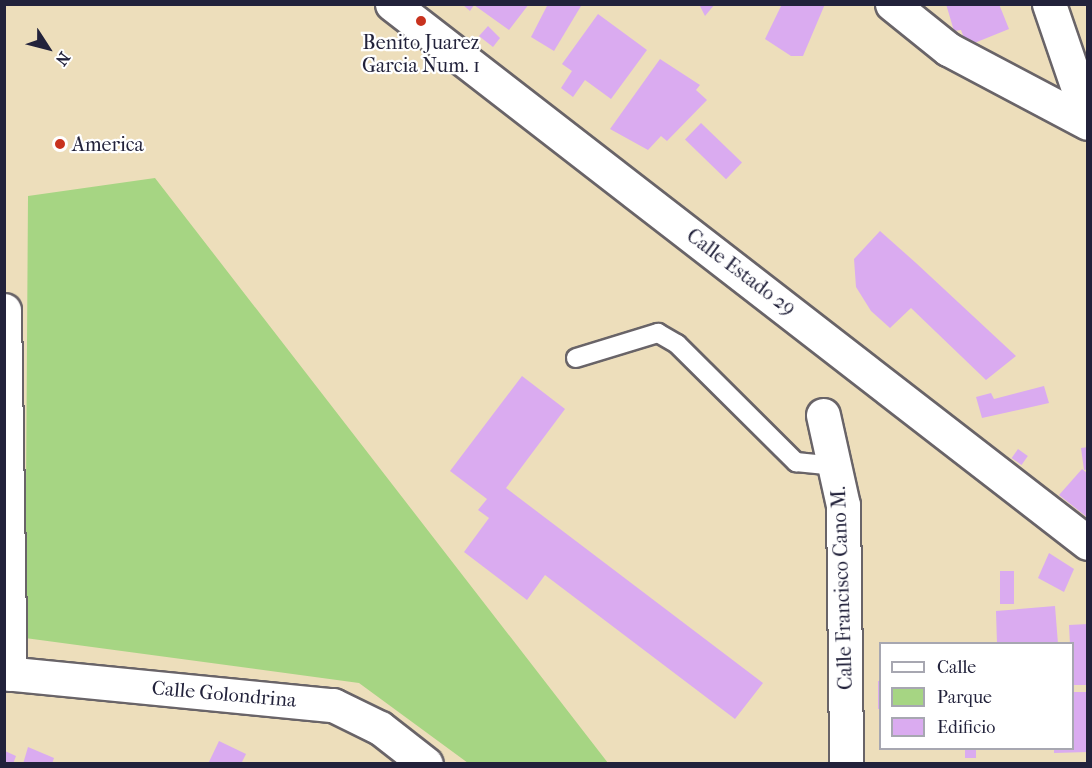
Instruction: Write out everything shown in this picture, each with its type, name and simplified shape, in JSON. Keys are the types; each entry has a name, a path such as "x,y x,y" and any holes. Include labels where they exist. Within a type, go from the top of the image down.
{"street":[{"name":"Calle Estado 29","path":"392,4 1088,543"},
{"path":"892,4 996,78 1088,123"},
{"path":"1049,4 1088,118"},
{"path":"4,310 7,673"},
{"name":"Calle Francisco Cano M.","path":"823,415 843,505 846,764"},
{"name":"Calle Golondrina","path":"7,673 333,705 380,729 426,764"}],"lane":[{"path":"576,357 658,333 677,344 796,462 836,466"}],"green space":[{"path":"155,178 608,763 468,763 359,683 25,638 28,196"}],"building":[{"path":"462,4 529,4 509,30 474,5 470,11"},
{"path":"548,4 581,6 554,51 531,37"},
{"path":"699,4 715,4 705,16"},
{"path":"782,4 825,4 803,56 791,56 765,39"},
{"path":"946,4 999,4 1009,29 967,46 961,30 954,31"},
{"path":"598,14 647,50 611,99 585,80 573,97 561,88 572,71 562,64"},
{"path":"488,26 500,38 493,47 479,36"},
{"path":"660,59 700,85 696,90 707,100 667,141 661,136 648,150 610,129"},
{"path":"701,123 742,163 726,179 685,140"},
{"path":"880,231 1016,356 986,380 911,308 890,328 871,311 856,287 854,259"},
{"path":"522,376 565,409 506,488 763,683 735,719 545,575 527,600 464,552 489,518 478,510 487,499 450,471"},
{"path":"1044,386 1049,403 982,418 976,397 991,393 994,399"},
{"path":"1088,447 1088,469 1084,470 1081,448"},
{"path":"1018,449 1028,456 1022,465 1012,458"},
{"path":"1082,469 1088,474 1088,518 1059,495"},
{"path":"1049,553 1074,569 1064,592 1038,578"},
{"path":"1000,571 1014,571 1014,604 1000,604"},
{"path":"1055,606 1058,642 997,642 996,611"},
{"path":"1088,624 1088,685 1074,685 1074,642 1070,642 1069,625"},
{"path":"878,681 879,681 879,709"},
{"path":"1074,692 1086,692 1088,752 1054,753 1054,750 1074,750"},
{"path":"219,741 246,754 241,764 208,764"},
{"path":"28,747 54,758 52,764 23,764"},
{"path":"965,750 976,750 976,758 965,758"},
{"path":"5,751 16,756 13,764 5,764"}],"place":[{"name":"Benito Juarez Garcia Num. 1","path":"421,21"},
{"name":"America","path":"60,144"}]}
